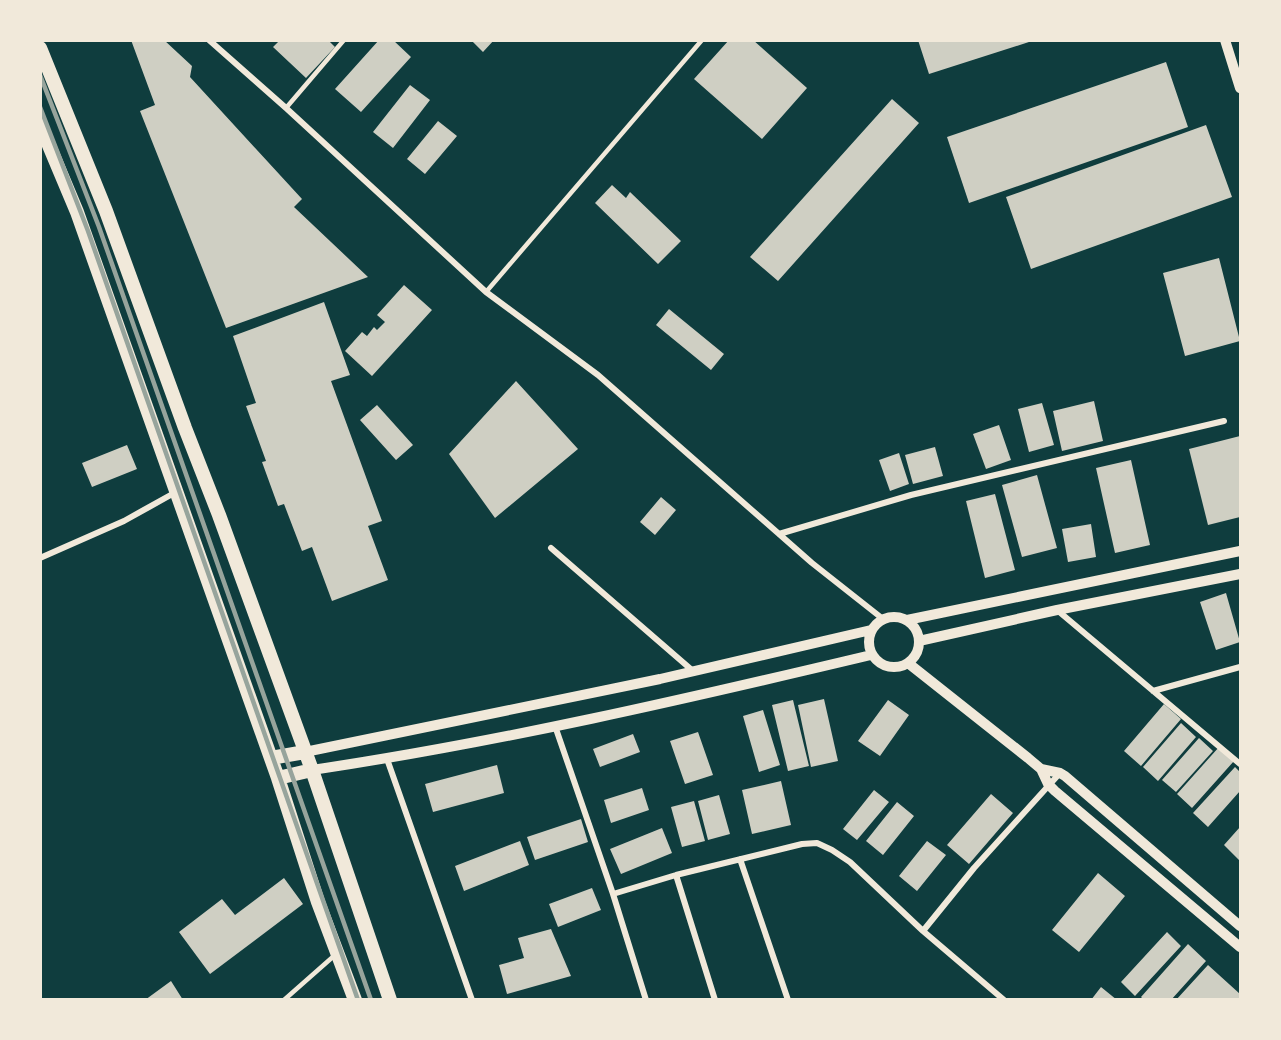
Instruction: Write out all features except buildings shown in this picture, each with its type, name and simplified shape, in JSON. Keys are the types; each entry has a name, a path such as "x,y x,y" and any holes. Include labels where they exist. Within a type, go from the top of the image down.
{"main road":[{"path":"40,48 106,211 312,770 390,999"},
{"path":"40,124 77,212 278,778 318,902 355,999"},
{"path":"271,759 305,752"},
{"path":"278,778 312,770"}],"street":[{"path":"209,40 486,292 598,375 779,534 883,619"},
{"path":"1225,40 1240,88"},
{"path":"779,534 910,495 1224,421"},
{"path":"40,558 124,521 176,492"},
{"path":"551,548 694,672"},
{"path":"907,620 917,633 919,641 916,654 908,663 892,668 884,666 871,655 868,639 871,630 883,619 891,617 907,620 1240,551"},
{"path":"919,641 1057,609 1240,574"},
{"path":"1057,609 1240,764"},
{"path":"305,752 694,672 871,630"},
{"path":"312,770 387,759 555,725 871,655"},
{"path":"908,663 1041,769 1048,784 1240,947"},
{"path":"1153,691 1240,667"},
{"path":"555,725 646,999"},
{"path":"358,741 362,762"},
{"path":"387,759 472,999"},
{"path":"1041,769 1060,773 1240,926"},
{"path":"923,932 974,868 1060,773"},
{"path":"613,894 676,874 802,844 817,843 850,862 923,932 1004,999"},
{"path":"740,859 788,999"},
{"path":"676,874 715,999"}],"lane":[{"path":"286,108 344,40"},
{"path":"486,292 702,40"},
{"path":"284,999 337,953"}],"railway":[{"path":"40,75 99,227 371,1000"},
{"path":"40,107 88,231 358,1000"}]}
